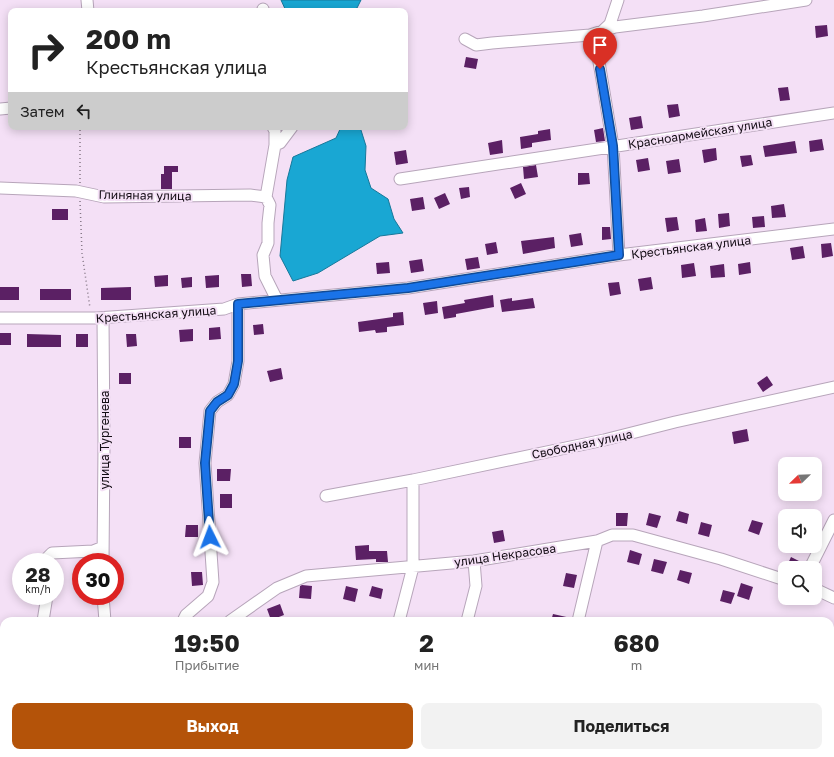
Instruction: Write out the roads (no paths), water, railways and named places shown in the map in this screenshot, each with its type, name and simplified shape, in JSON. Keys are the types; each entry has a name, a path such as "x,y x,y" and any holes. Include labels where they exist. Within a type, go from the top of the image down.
{"street":[{"path":"618,0 610,24 595,38 613,146 619,255"},
{"path":"465,39 476,45 590,35 615,27 695,17 806,0"},
{"name":"Красноармейская улица","path":"400,179 834,112"},
{"path":"274,130 274,145 266,197 270,205 268,243 263,255 265,276 277,300"},
{"path":"274,145 280,143 290,130"},
{"name":"Глиняная улица","path":"0,188 80,192 104,197 250,195 266,197"},
{"name":"Крестьянская улица","path":"0,318 97,318 224,309 238,304 408,288 619,255 834,229"},
{"path":"185,617 208,596 213,582 205,463 210,411 217,402 228,395 234,384 238,361 238,304"},
{"name":"улица Тургенева","path":"97,318 104,445 103,553"},
{"name":"Свободная улица","path":"326,496 414,480 604,440 675,422 834,386"},
{"path":"400,617 413,567 414,480"},
{"path":"814,561 834,520"},
{"name":"улица Некрасова","path":"236,617 277,588 306,576 474,561 597,541 612,534 633,535 721,559 778,578"},
{"path":"579,617 597,541"},
{"path":"52,553 93,551 103,547"},
{"path":"468,617 476,586 474,561"},
{"path":"822,592 834,598"},
{"path":"44,617 46,605"},
{"path":"104,605 105,617"}],"water":[{"path":"281,0 361,0 357,8 285,8"},
{"path":"340,130 361,130 366,146 365,170 371,188 388,199 394,219 403,233 380,236 318,273 293,281 280,256 287,180 293,157 336,138"}]}
